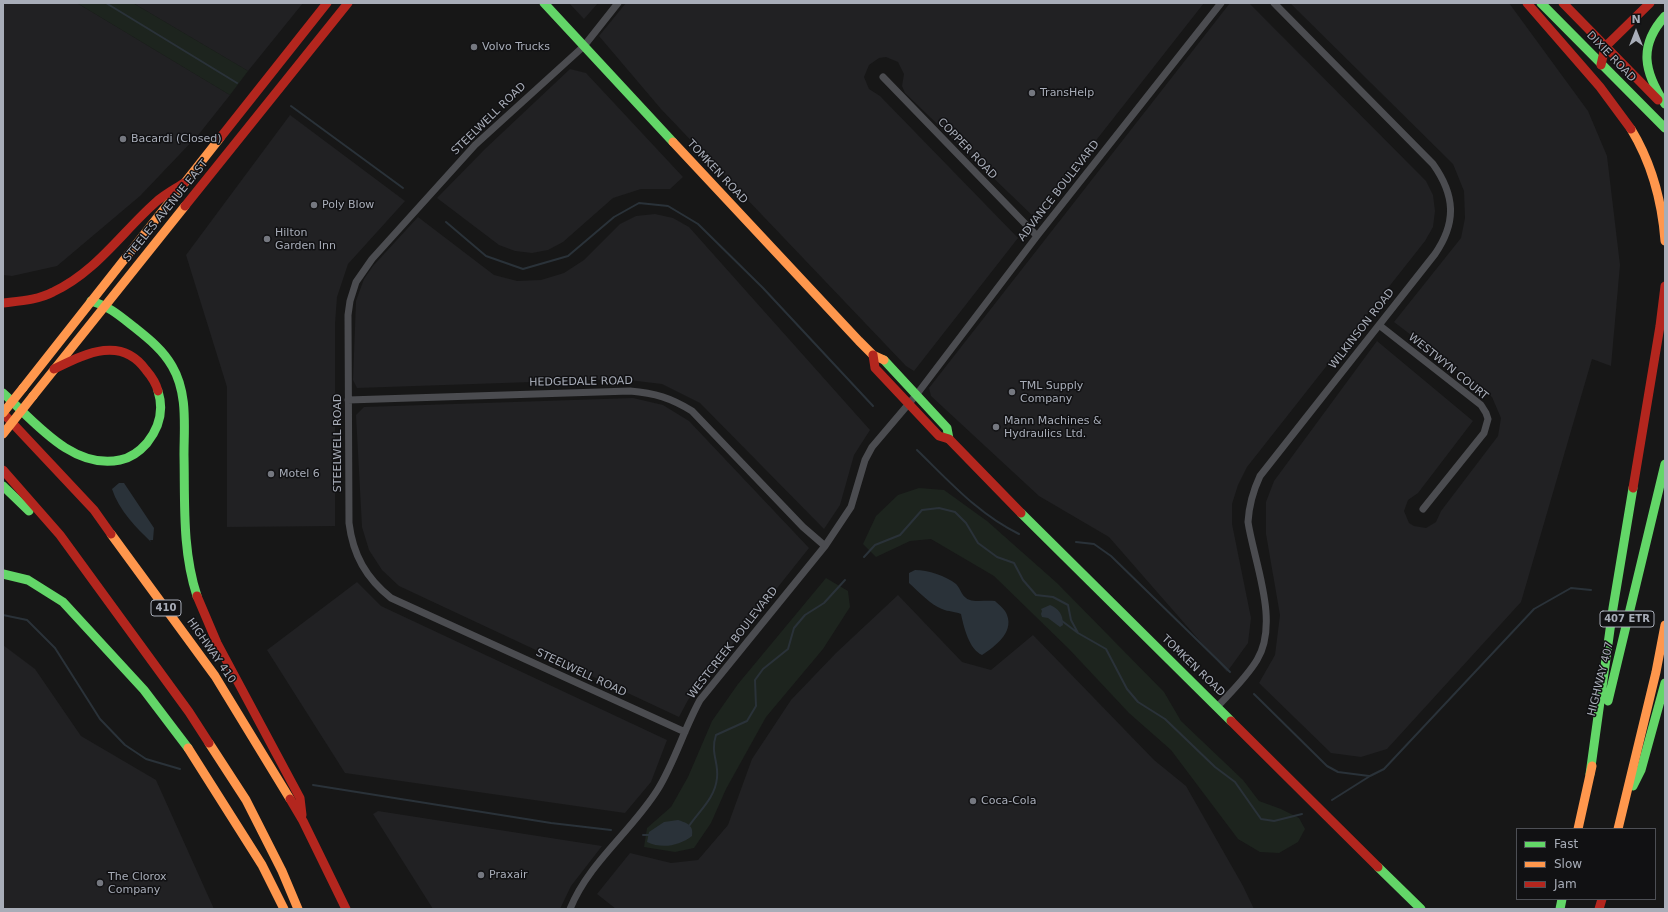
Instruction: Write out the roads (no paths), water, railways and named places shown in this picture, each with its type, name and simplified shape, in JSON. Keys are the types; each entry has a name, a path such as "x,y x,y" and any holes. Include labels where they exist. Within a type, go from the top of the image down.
{"main road":[{"name":"STEELES AVENUE EAST","path":"3,413 327,3"},
{"name":"STEELES AVENUE EAST","path":"3,434 105,304 348,3"},
{"name":"TOMKEN ROAD","path":"544,3 873,355 883,358 917,394 947,428 949,439"},
{"path":"1527,3 1598,83 1620,112 1638,142 1655,185 1662,212 1665,241"},
{"name":"DIXIE ROAD","path":"1541,3 1665,128"},
{"name":"DIXIE ROAD","path":"1563,3 1665,108"},
{"path":"1601,65 1605,47 1650,3"},
{"path":"1665,16 1658,22 1652,33 1646,55 1646,65 1657,93 1665,104"},
{"path":"3,303 29,301 43,297 70,283 99,260 156,201 184,183"},
{"path":"1590,774 1613,608 1660,326 1665,286"},
{"path":"91,301 105,304 158,346 170,361 178,378 184,404 185,546 193,584 200,606 217,643 300,798 303,821"},
{"path":"3,393 60,443 90,460 109,462 125,459 141,449 158,428 162,414 160,393 153,377 146,368 132,356 117,350 96,351 78,357 54,369"},
{"name":"TOMKEN ROAD","path":"873,355 875,368 939,436 949,439 1040,533 1421,909"},
{"name":"HIGHWAY 410","path":"3,413 94,510 216,676 303,821 346,909"},
{"name":"HIGHWAY 407","path":"1578,828 1665,464"},
{"path":"3,470 60,535 189,712 246,800 282,871 298,909"},
{"path":"3,486 25,507 60,535"},
{"path":"3,574 28,580 63,602 144,690 182,738 262,865 284,909"},
{"name":"407 ETR","path":"1618,828 1656,672 1665,625"},
{"path":"1623,808 1641,770 1665,683"}],"street":[{"path":"584,46 618,3"},
{"name":"ADVANCE BOULEVARD","path":"917,394 1037,236 1221,3"},
{"name":"WILKINSON ROAD","path":"1217,707 1246,676 1257,659 1265,634 1265,602 1248,522 1248,511 1260,476 1442,244 1447,233 1452,213 1450,196 1442,177 1433,164 1274,3"},
{"name":"STEELWELL ROAD","path":"584,46 475,145 372,259 356,282 349,308 349,523 351,538 356,555 379,588 399,601 685,732"},
{"name":"COPPER ROAD","path":"882,77 1037,236"},
{"name":"WESTWYN COURT","path":"1379,325 1481,405 1488,419 1484,433 1423,509"},
{"name":"HEDGEDALE ROAD","path":"348,400 630,391 646,392 663,397 676,401 692,411 803,527 826,546"},
{"name":"WESTCREEK BOULEVARD","path":"570,909 573,900 592,870 646,805 658,788 700,700 826,546 851,507 865,460 872,448 917,394"}],"waterway":[{"path":"106,3 237,83"},
{"path":"291,106 403,188"},
{"path":"446,222 486,256 523,269 568,256 614,217 639,203 668,206 698,224 763,288 873,406"},
{"path":"917,450 977,507 990,517 1019,534"},
{"path":"864,557 875,545 900,535 922,510 939,508 955,512 966,523 978,543 997,557 1014,563 1023,580 1036,595 1053,597 1068,605 1071,620 1078,633 1106,649 1127,689 1138,702 1165,719 1215,767 1235,782 1261,819 1274,821 1302,814"},
{"path":"1076,542 1094,544 1111,556 1230,672"},
{"path":"689,826 710,798 716,785 717,767 714,752 714,741 716,735 747,721 756,706 755,680 763,669 788,649 794,628 805,615 824,603 845,580"},
{"path":"1332,800 1384,769 1534,609 1571,588 1591,590"},
{"path":"3,615 27,620 55,648 100,719 125,745 146,759 180,769"},
{"path":"1062,621 1078,633"},
{"path":"1254,694 1327,766 1338,772 1369,776"},
{"path":"313,785 551,823 611,830"},
{"path":"643,835 649,835"}],"place":[{"name":"Volvo Trucks","path":"474,47"},
{"name":"TransHelp","path":"1032,93"},
{"name":"Bacardi (Closed)","path":"123,139"},
{"name":"Poly Blow","path":"314,205"},
{"name":"Hilton Garden Inn","path":"267,239"},
{"name":"TML Supply Company","path":"1012,392"},
{"name":"Mann Machines & Hydraulics Ltd.","path":"996,427"},
{"name":"Motel 6","path":"271,474"},
{"name":"Coca-Cola","path":"973,801"},
{"name":"Praxair","path":"481,875"},
{"name":"The Clorox Company","path":"100,883"}]}
